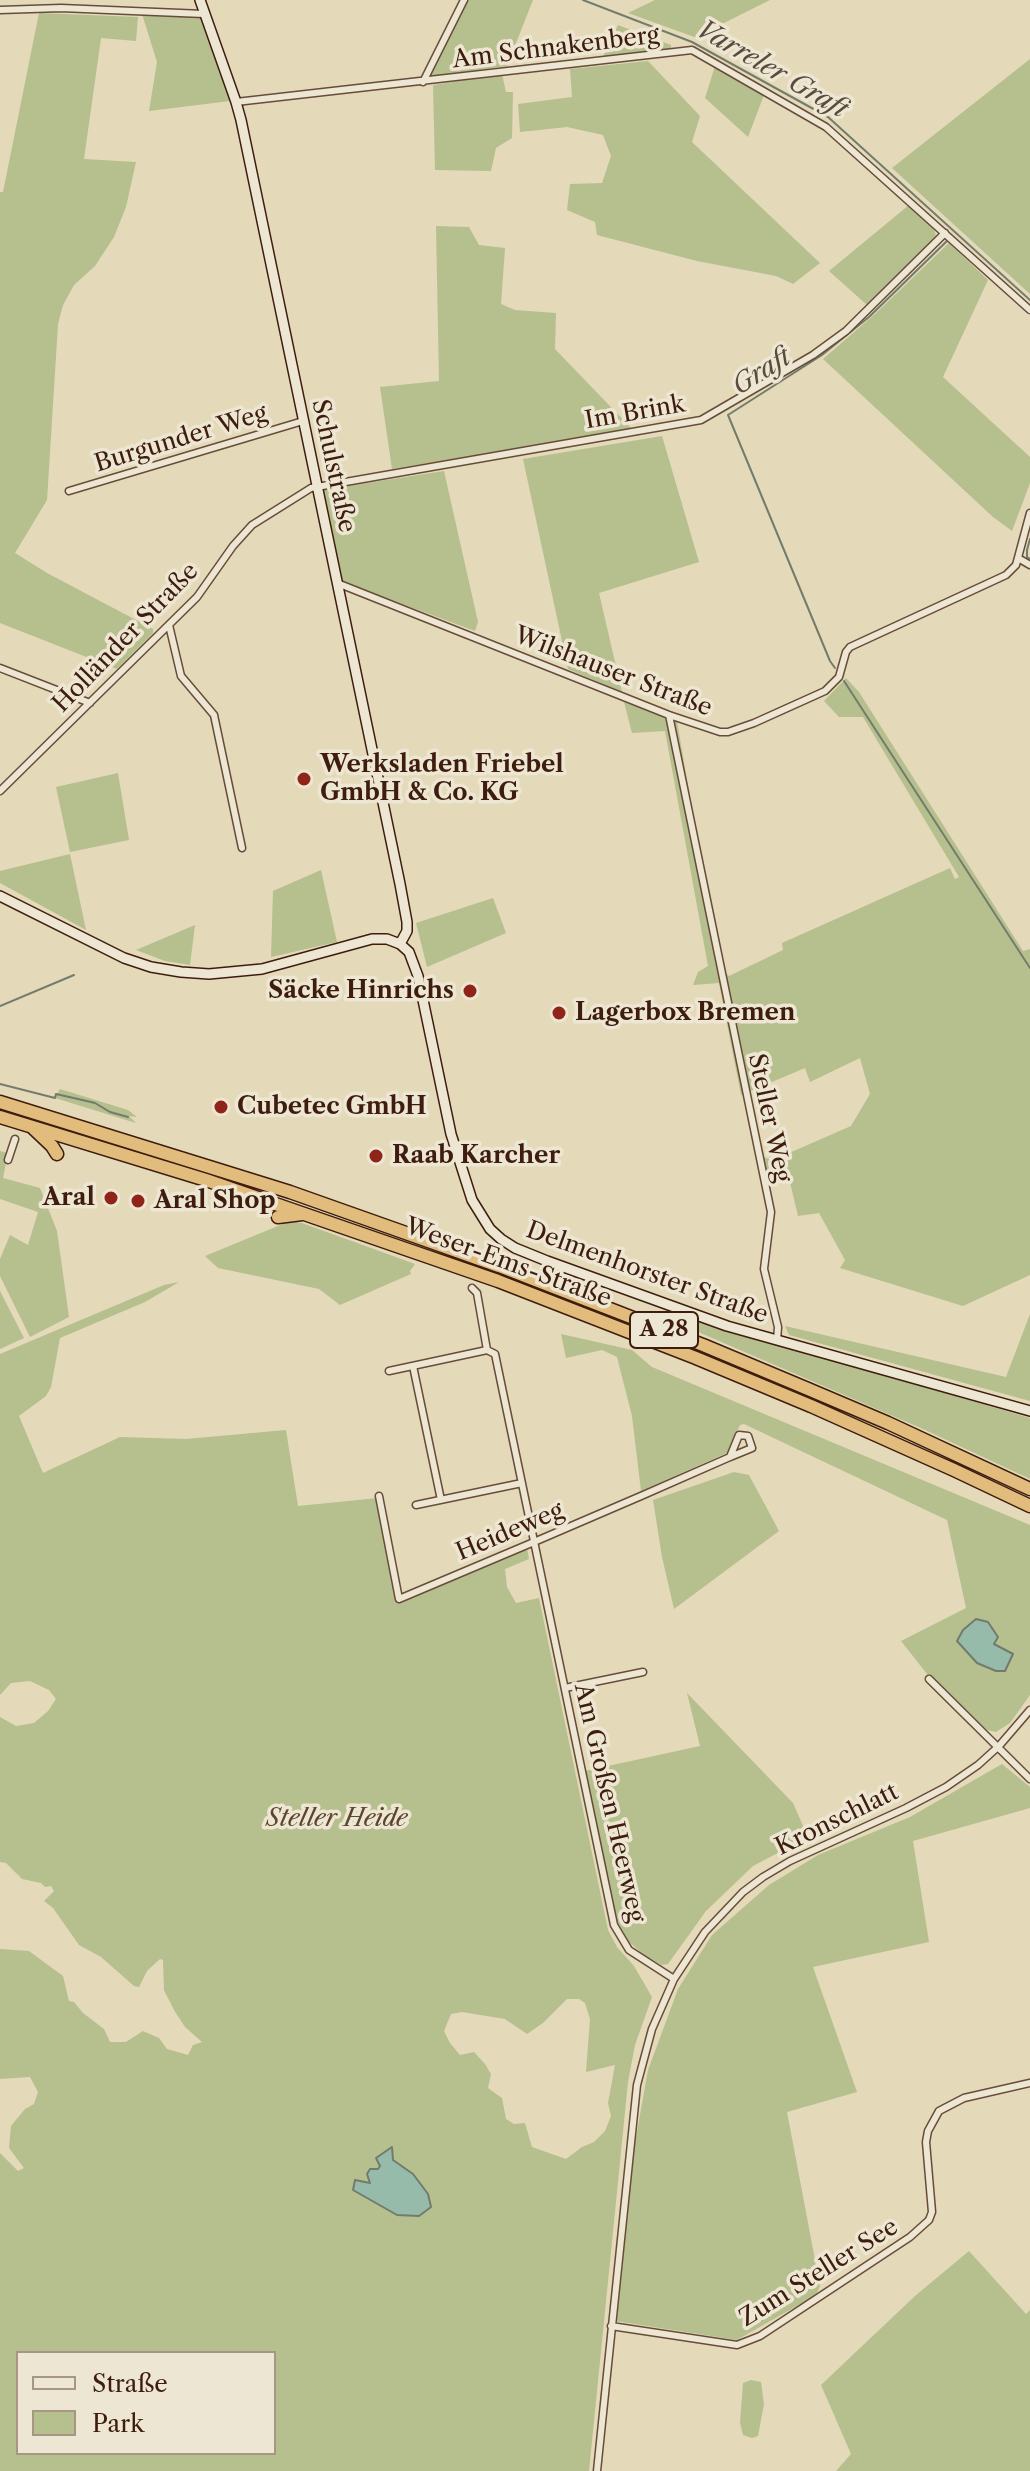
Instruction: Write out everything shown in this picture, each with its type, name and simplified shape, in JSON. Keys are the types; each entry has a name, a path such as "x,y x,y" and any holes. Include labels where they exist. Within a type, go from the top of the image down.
{"highway":[{"name":"Weser-Ems-Straße","path":"0,1102 277,1188 512,1271 808,1389 1030,1489"},
{"name":"Weser-Ems-Straße","path":"0,1117 307,1214 498,1281 696,1358 883,1437 1030,1506"},
{"path":"31,1126 57,1154"},
{"path":"278,1217 307,1214"}],"street":[{"name":"Schulstraße","path":"200,0 236,102 318,487 407,922 407,931 400,944"},
{"path":"423,82 464,0"},
{"path":"0,10 61,8 204,14"},
{"name":"Am Schnakenberg","path":"236,102 692,50 826,127 1030,310"},
{"name":"Im Brink","path":"318,487 701,420 813,355 846,331 945,233"},
{"name":"Burgunder Weg","path":"69,491 303,421"},
{"name":"Holländer Straße","path":"0,791 197,597 252,525 311,488 318,487"},
{"path":"1030,513 1018,558 1030,565"},
{"name":"Wilshauser Straße","path":"337,583 669,715 724,733 801,703 833,685 850,647 1001,578 1016,565 1018,558"},
{"path":"169,625 181,676 214,715 242,848"},
{"path":"0,668 90,703"},
{"name":"Steller Weg","path":"669,715 771,1212 764,1269 778,1327 777,1341"},
{"path":"0,896 124,958 181,972 209,974 262,969 372,939 387,939 400,944"},
{"name":"Delmenhorster Straße","path":"400,944 409,952 418,976 447,1116 478,1214 490,1229 515,1248 670,1307 777,1341 1030,1411"},
{"path":"8,1160 15,1139"},
{"path":"0,1148 11,1151"},
{"path":"389,1371 487,1350 477,1293 472,1288"},
{"name":"Am Großen Heerweg","path":"487,1350 495,1354 614,1925 629,1950 674,1979"},
{"path":"413,1366 441,1500"},
{"name":"Heideweg","path":"379,1496 399,1599 730,1457"},
{"path":"416,1505 522,1483"},
{"path":"565,1688 643,1672"},
{"path":"929,1679 1030,1779"},
{"name":"Kronschlatt","path":"674,1979 705,1932 743,1892 790,1861 946,1787 999,1746 1030,1710"},
{"path":"597,2471 637,2085 652,2029 674,1979"},
{"name":"Zum Steller See","path":"611,2326 737,2345 760,2336 910,2237 929,2220 932,2212 926,2142 928,2131 939,2111 964,2098 1030,2083"}],"green space":[{"path":"468,0 533,0 507,66 427,77"},
{"path":"655,0 770,0 697,38 628,13"},
{"path":"39,13 138,17 136,41 101,38 84,159 136,162 126,207 114,237 95,266 74,285 63,305 58,324 47,500 15,553 153,629 153,633 117,669 0,623 0,192 3,192"},
{"path":"142,14 203,17 230,101 149,111 157,62"},
{"path":"618,25 671,45 671,49 603,57"},
{"path":"1030,59 1030,294 892,168"},
{"path":"648,61 700,116 692,142 820,263 793,284 776,276 697,261 597,235 595,222 567,210 570,184 602,183 611,156 603,135 567,127 520,132 518,104 572,97 570,69"},
{"path":"715,66 764,95 748,137 705,98"},
{"path":"502,74 506,92 513,92 512,138 496,148 491,171 435,170 433,85"},
{"path":"909,205 934,228 936,237 867,305 829,271"},
{"path":"436,226 469,227 479,245 505,248 501,304 515,310 556,313 555,349 633,430 392,469 380,387 439,381"},
{"path":"949,243 988,280 943,377 1030,457 1030,483 1012,531 993,517 823,359"},
{"path":"662,436 699,562 599,593 622,692 568,669 523,459"},
{"path":"444,471 478,622 475,631 343,582 322,490"},
{"path":"846,678 859,692 1023,951 1030,949 1030,1275 963,1306 840,1268 845,1260 819,1213 798,1216 788,1174 769,1182 762,1157 773,1160 851,1126 870,1094 860,1058 810,1082 805,1068 741,1095 719,983 693,985 698,972 708,966 665,731 632,733 624,702 677,721 719,968 729,976 783,950 782,943 950,868 955,879 959,877 863,717 839,717 824,701"},
{"path":"118,773 129,840 70,852 56,787"},
{"path":"70,854 86,930 0,883 0,871"},
{"path":"321,870 337,942 271,957 273,891"},
{"path":"493,898 506,933 427,967 416,923"},
{"path":"195,925 190,965 165,961 136,950"},
{"path":"60,1089 128,1110 137,1117 129,1116 136,1123 55,1098"},
{"path":"0,1151 8,1153 3,1178 40,1188 57,1231 69,1317 30,1337 0,1276 0,1259 10,1235 28,1245 38,1212 0,1199"},
{"path":"290,1221 415,1264 411,1274 340,1305 319,1289 218,1268 205,1256"},
{"name":"Steller Heide","path":"179,1282 145,1302 60,1338 51,1387 46,1396 19,1416 43,1473 120,1437 186,1439 286,1430 298,1506 378,1498 396,1601 527,1549 529,1559 505,1569 507,1587 516,1603 539,1598 608,1930 652,1997 635,2045 628,2082 589,2471 0,2471 0,2153 18,2171 24,2168 9,2148 11,2126 25,2109 34,2104 38,2092 30,2077 0,2079 0,1949 29,1951 63,1976 69,2001 104,2029 110,2042 126,2042 143,2031 159,2038 167,2049 188,2055 193,2045 202,2042 185,2027 164,1990 163,1960 160,1959 147,1971 139,1987 134,1986 101,1957 79,1945 53,1908 44,1901 54,1891 51,1886 22,1879 6,1863 0,1862 0,1717 16,1726 34,1723 56,1699 49,1690 30,1681 11,1683 0,1695 0,1354 164,1285","holes":["567,1999 579,1999 585,2003 590,2019 586,2072 615,2065 608,2103 611,2116 605,2131 594,2142 566,2159 532,2147 525,2123 514,2124 506,2119 502,2098 488,2088 491,2074 485,2064 474,2052 460,2055 444,2031 451,2014 462,2012 505,2019 527,2034","393,2160 413,2174 428,2194 397,2215 381,2205 371,2185 380,2166"]},
{"path":"0,1291 24,1338 0,1349"},
{"path":"671,1312 1030,1418 1030,1479 923,1429 668,1319"},
{"path":"1030,1314 1030,1401 789,1335 785,1326 1006,1377"},
{"path":"561,1334 632,1350 652,1367 1030,1525 1030,1695 1010,1723 996,1732 987,1730 927,1674 901,1641 966,1608 947,1520 744,1424 740,1425 727,1453 641,1491 632,1416 617,1357 602,1350 566,1358"},
{"path":"734,1472 749,1475 779,1531 674,1609 653,1500"},
{"path":"687,1693 793,1803 808,1837 753,1866 706,1911 668,1964 662,1965 629,1942 617,1921 585,1771 700,1746"},
{"path":"1002,1764 1030,1787 1030,1808 913,1841 929,1942 813,1967 857,2092 787,2112 820,2286 816,2295 737,2340 615,2321 633,2154 648,2070 678,1989 712,1935 769,1885 818,1855 910,1817"},
{"path":"969,2251 1026,2314 1030,2310 1030,2471 836,2471 851,2454 821,2385 915,2296"},
{"path":"751,2380 761,2382 764,2404 758,2436 752,2438 743,2435 740,2423 743,2383"}],"shaded area":[{"path":"976,1619 988,1622 998,1637 994,1644 1013,1654 1005,1671 996,1671 977,1663 957,1641 963,1630"},
{"path":"392,2147 393,2160 413,2174 428,2194 431,2207 419,2216 397,2215 353,2190 355,2180 370,2183 367,2174 370,2169 380,2166 376,2158"}],"waterway":[{"name":"Varreler Graft","path":"583,0 692,42 828,117 1030,300"},
{"name":"Graft","path":"835,668 728,415 822,355 869,317 948,240"},
{"path":"1030,539 1027,550 1030,559"},
{"path":"844,681 1030,968"},
{"path":"0,1006 74,975"},
{"path":"0,1084 55,1098 56,1094 95,1103 110,1112 128,1117"}],"place":[{"name":"Werksladen Friebel GmbH & Co. KG","path":"304,779"},
{"name":"Säcke Hinrichs","path":"470,991"},
{"name":"Lagerbox Bremen","path":"559,1013"},
{"name":"Cubetec GmbH","path":"221,1107"},
{"name":"Raab Karcher","path":"376,1156"},
{"name":"Aral","path":"111,1198"},
{"name":"Aral Shop","path":"138,1201"}]}
